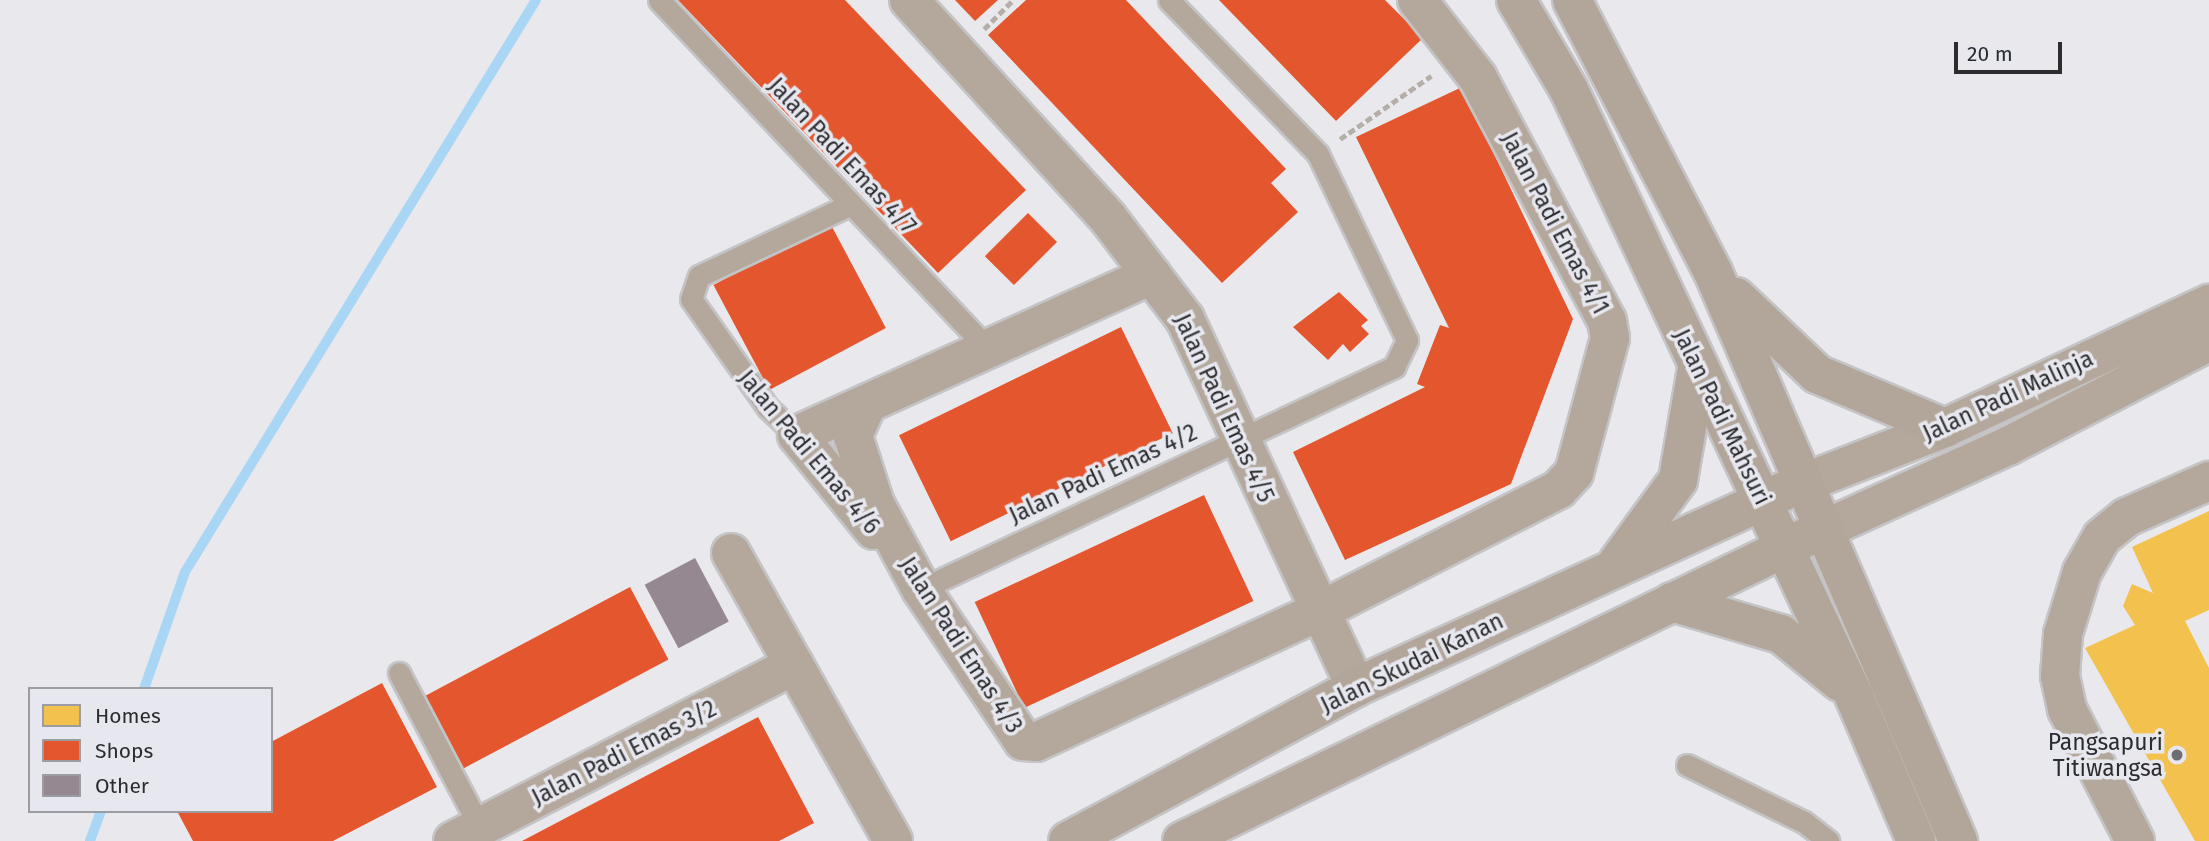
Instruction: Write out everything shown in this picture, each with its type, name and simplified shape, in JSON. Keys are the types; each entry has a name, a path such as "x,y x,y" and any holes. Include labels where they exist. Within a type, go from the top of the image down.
{"main road":[{"name":"Jalan Padi Mahsuri","path":"1516,0 1569,90 1697,369 1785,547 1854,696 1916,841"},
{"name":"Jalan Padi Mahsuri","path":"1572,0 1713,272 1827,528 1889,692 1958,841"},
{"path":"1713,272 1817,374 1945,428"},
{"path":"1611,569 1678,480 1697,369"},
{"name":"Jalan Skudai Kanan","path":"1068,841 1356,687 1805,482"},
{"path":"1182,841 1827,528"},
{"path":"1672,602 1781,634 1854,696"}],"street":[{"name":"Jalan Padi Emas 4/5","path":"909,0 1152,275 1185,319 1356,687"},
{"name":"Jalan Padi Emas 4/1","path":"1320,611 1559,489 1574,473 1610,338 1463,54 1417,0"},
{"path":"797,435 1152,275"},
{"name":"Jalan Padi Malinja","path":"1805,482 1945,428 2209,304"},
{"name":"Jalan Padi Malinja","path":"1827,528 2008,446 2209,342"},
{"name":"Jalan Padi Emas 4/3","path":"867,404 855,422 860,460 875,504 921,589 1011,732 1035,743 1320,611"},
{"name":"Jalan Padi Emas 4/6","path":"797,435 921,589"},
{"path":"2135,841 2067,709 2060,676 2063,634 2082,572 2102,537 2127,517 2209,481"},
{"path":"731,553 794,666 878,836"},
{"name":"Jalan Padi Emas 3/2","path":"473,836 794,666"}],"lane":[{"name":"Jalan Padi Emas 4/7","path":"659,0 988,349"},
{"name":"Jalan Padi Emas 4/2","path":"921,589 1394,367 1408,340 1318,154 1169,0"},
{"name":"Jalan Padi Emas 4/6","path":"797,435 768,408 691,299 699,276 851,204"},
{"path":"398,673 473,836"},
{"path":"1687,765 1804,822 1828,841"}],"path":[{"path":"1318,154 1463,54"}],"building: Homes":[{"name":"Pangsapuri Titiwangsa","path":"2209,511 2209,610 2185,621 2209,668 2209,841 2195,841 2085,648 2135,625 2123,606 2132,584 2153,593 2132,547"}],"building: Shops":[{"path":"678,0 845,0 1026,190 938,273"},
{"path":"955,0 998,0 975,21"},
{"path":"1026,0 1126,0 1286,169 1271,183 1298,212 1222,283 988,35"},
{"path":"1219,0 1385,0 1423,38 1336,121"},
{"path":"1462,87 1573,319 1511,484 1345,560 1293,452 1425,387 1417,384 1440,325 1449,328 1356,137"},
{"path":"1028,213 1057,242 1014,285 985,256"},
{"path":"830,223 886,328 769,390 713,285"},
{"path":"1339,292 1368,320 1361,326 1369,334 1350,352 1343,344 1328,360 1293,327"},
{"path":"1121,327 1173,433 951,541 899,435"},
{"path":"1204,495 1253,601 1024,708 975,602"},
{"path":"630,587 668,659 460,770 422,698"},
{"path":"382,683 437,787 333,841 193,841 178,813 273,813 273,741"},
{"path":"758,717 814,823 779,841 522,841"}],"building: Other":[{"path":"695,558 729,622 678,648 645,585"}],"waterway":[{"path":"145,687 185,572 536,0"},
{"path":"90,841 100,813"}],"place":[{"name":"Pangsapuri Titiwangsa","path":"2177,755"}]}
